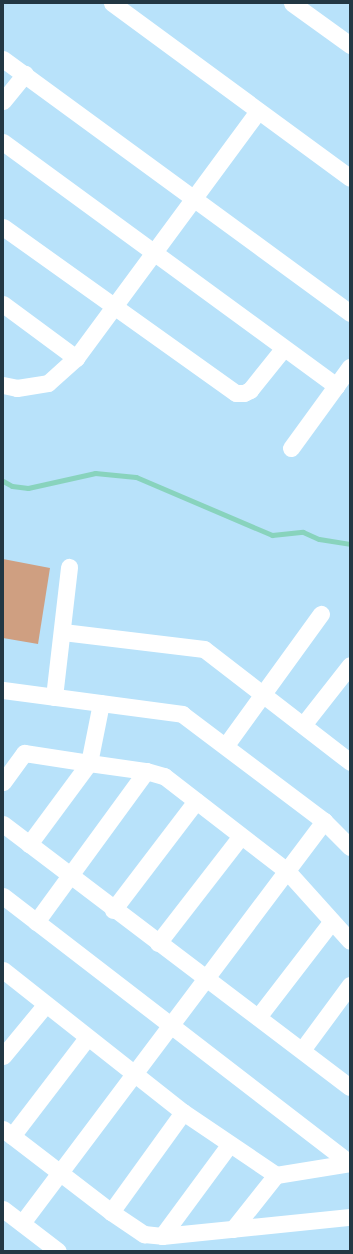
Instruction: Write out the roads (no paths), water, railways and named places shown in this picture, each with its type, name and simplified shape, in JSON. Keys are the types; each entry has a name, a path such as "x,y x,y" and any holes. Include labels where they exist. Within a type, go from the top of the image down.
{"street":[{"path":"112,3 350,178"},
{"path":"292,3 350,45"},
{"path":"3,59 350,313"},
{"path":"3,101 25,74"},
{"path":"3,385 17,388 48,383 76,358 115,307 258,110"},
{"path":"3,142 153,254 336,386"},
{"path":"3,227 236,393 244,393 250,390 283,349"},
{"path":"3,304 76,358"},
{"path":"291,448 350,367"},
{"path":"54,697 63,632 69,567"},
{"path":"226,744 321,614"},
{"path":"63,632 204,649 349,760"},
{"path":"303,725 350,665"},
{"path":"3,690 182,714 226,744 324,821 350,846"},
{"path":"29,844 89,762 101,703"},
{"path":"3,782 24,753 146,771 164,776 287,871 350,941"},
{"path":"36,922 146,771"},
{"path":"113,910 196,801"},
{"path":"22,1223 171,1027 324,821"},
{"path":"3,824 158,944 348,1082"},
{"path":"158,944 241,836"},
{"path":"3,896 171,1027 350,1163"},
{"path":"258,1017 332,921"},
{"path":"3,970 86,1038 183,1112 229,1145 276,1175 350,1163"},
{"path":"302,1050 350,985"},
{"path":"3,1056 46,1004"},
{"path":"86,1038 7,1133 111,1212 144,1234 162,1236 350,1217"},
{"path":"111,1212 183,1112"},
{"path":"162,1236 229,1145"},
{"path":"233,1229 276,1175"},
{"path":"4,1213 22,1223 56,1250"}],"waterway":[{"path":"3,481 12,486 28,488 95,473 136,477 272,535 303,532 319,539 350,544"}]}
